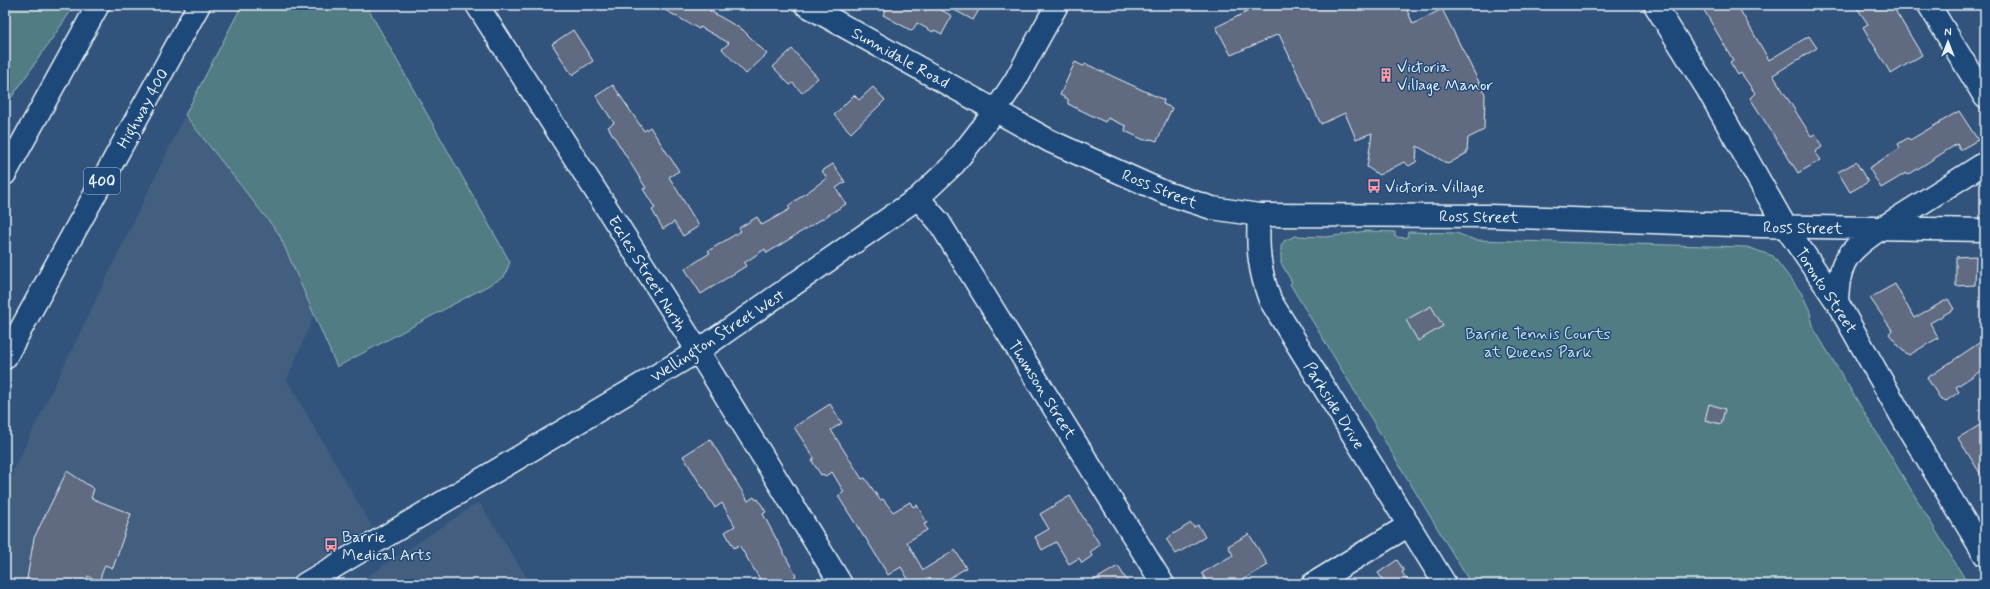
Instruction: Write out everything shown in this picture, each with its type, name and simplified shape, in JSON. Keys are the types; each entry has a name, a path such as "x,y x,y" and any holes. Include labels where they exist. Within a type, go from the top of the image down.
{"main road":[{"path":"5,174 98,5"},
{"name":"Highway 400","path":"5,358 199,5"},
{"name":"Eccles Street North","path":"477,5 698,351 841,584"},
{"name":"Sunnidale Road","path":"806,5 996,110"},
{"name":"Wellington Street West","path":"305,584 698,351 918,198 954,164 996,110 1015,81 1057,5"},
{"name":"Toronto Street","path":"1655,5 1708,90 1785,226 1837,302 1910,431 1985,555"},
{"path":"1929,5 1985,96"},
{"name":"Ross Street","path":"996,110 1050,141 1166,193 1212,208 1259,216 1490,216 1785,226 1985,230"},
{"path":"1837,302 1840,268 1848,256 1862,241 1985,163"},
{"name":"Thomson Street","path":"918,198 939,222 1163,584"},
{"name":"Parkside Drive","path":"1259,216 1257,241 1260,268 1270,300 1445,584"},
{"path":"1313,584 1409,525"}],"shaded area":[{"path":"185,115 279,234 314,315 287,380 372,527 282,584 5,584 5,488"},
{"path":"479,502 531,584 356,584"}],"green space":[{"path":"5,5 75,5 5,107"},
{"path":"242,5 366,5 510,262 504,277 337,367 279,234 185,115"},
{"name":"Barrie Tennis Courts at Queens Park","path":"1366,231 1395,232 1395,237 1407,238 1408,232 1456,233 1475,240 1747,247 1773,256 1802,294 1809,309 1814,329 1968,584 1471,584 1290,284 1292,282 1281,263 1281,246 1284,241 1295,236 1327,237"}],"building":[{"path":"656,5 713,5 710,11 743,30 767,54 746,74 722,49 729,43 700,27 699,29"},
{"path":"888,5 915,5 925,11 928,5 932,5 952,16 942,34 934,30 933,32 917,23 912,31 883,15"},
{"path":"945,5 982,5 973,20"},
{"name":"Victoria Village Manor","path":"1261,5 1405,5 1413,24 1442,9 1485,94 1484,130 1468,138 1467,153 1448,164 1417,146 1416,162 1409,166 1404,162 1379,175 1367,167 1372,133 1356,139 1345,113 1321,124 1279,34 1231,55 1216,27"},
{"path":"1701,5 1737,5 1769,60 1809,36 1817,48 1773,75 1811,136 1815,134 1822,147 1815,152 1821,160 1798,173 1750,98 1755,93 1741,73 1738,75 1730,62 1733,60"},
{"path":"1855,5 1892,5 1922,55 1891,74 1863,27 1868,24"},
{"path":"573,30 593,61 572,75 552,44"},
{"path":"792,49 818,78 802,93 793,83 790,85 773,67"},
{"path":"1075,62 1083,66 1086,64 1164,100 1163,104 1172,108 1157,141 1151,139 1144,140 1125,131 1126,126 1108,118 1105,122 1068,104 1068,99 1060,95"},
{"path":"613,85 644,131 650,127 679,171 669,177 699,226 683,236 674,222 663,229 652,210 655,208 643,189 646,188 608,127 614,123 596,96"},
{"path":"873,87 885,100 851,133 834,115 854,95 859,100"},
{"path":"1959,111 1978,140 1960,150 1957,144 1908,175 1906,173 1881,188 1869,168 1900,148 1898,144 1908,138 1910,140"},
{"path":"1856,162 1868,182 1850,192 1838,172"},
{"path":"833,164 845,182 836,188 846,204 767,253 765,249 744,263 746,266 701,294 685,269 710,253 708,251 741,231 739,228 757,217 762,225 790,209 788,206 827,178 822,171"},
{"path":"1976,256 1975,285 1956,286 1956,257"},
{"path":"1895,284 1914,318 1948,299 1954,309 1930,323 1938,338 1909,355 1903,351 1889,334 1892,330 1870,298"},
{"path":"1431,306 1443,326 1418,341 1406,320"},
{"path":"1985,339 1985,368 1956,387 1959,392 1946,401 1940,398 1927,378"},
{"path":"830,404 842,423 831,430 862,479 865,478 880,500 883,499 893,512 910,502 913,507 917,505 927,523 924,524 927,530 907,542 923,570 955,550 966,568 940,584 911,584 901,567 888,575 838,496 844,492 832,472 825,476 823,474 821,475 812,461 814,458 794,427"},
{"path":"1709,404 1725,409 1721,424 1705,420"},
{"path":"1985,422 1985,481 1958,438"},
{"path":"710,439 748,501 754,497 756,500 758,499 766,512 763,514 796,576 784,584 763,584 739,545 734,548 725,532 735,526 722,503 715,508 683,456"},
{"path":"67,471 94,489 91,498 131,514 113,568 105,565 99,581 88,576 84,584 26,584 34,538"},
{"path":"1070,496 1100,545 1090,552 1092,556 1082,563 1079,558 1069,564 1056,542 1042,550 1035,537 1049,529 1040,514"},
{"path":"1191,523 1194,527 1198,525 1205,537 1176,554 1167,540 1171,537 1170,536"},
{"path":"1249,534 1268,565 1236,584 1208,584 1202,573 1233,555 1228,546"},
{"path":"1397,560 1404,571 1402,572 1410,584 1386,584 1378,573"},
{"path":"1118,566 1129,584 1088,584"}],"place":[{"name":"Victoria Village Manor","path":"1386,75"},
{"name":"Victoria Village","path":"1374,186"},
{"name":"Barrie Medical Arts","path":"331,545"}]}
